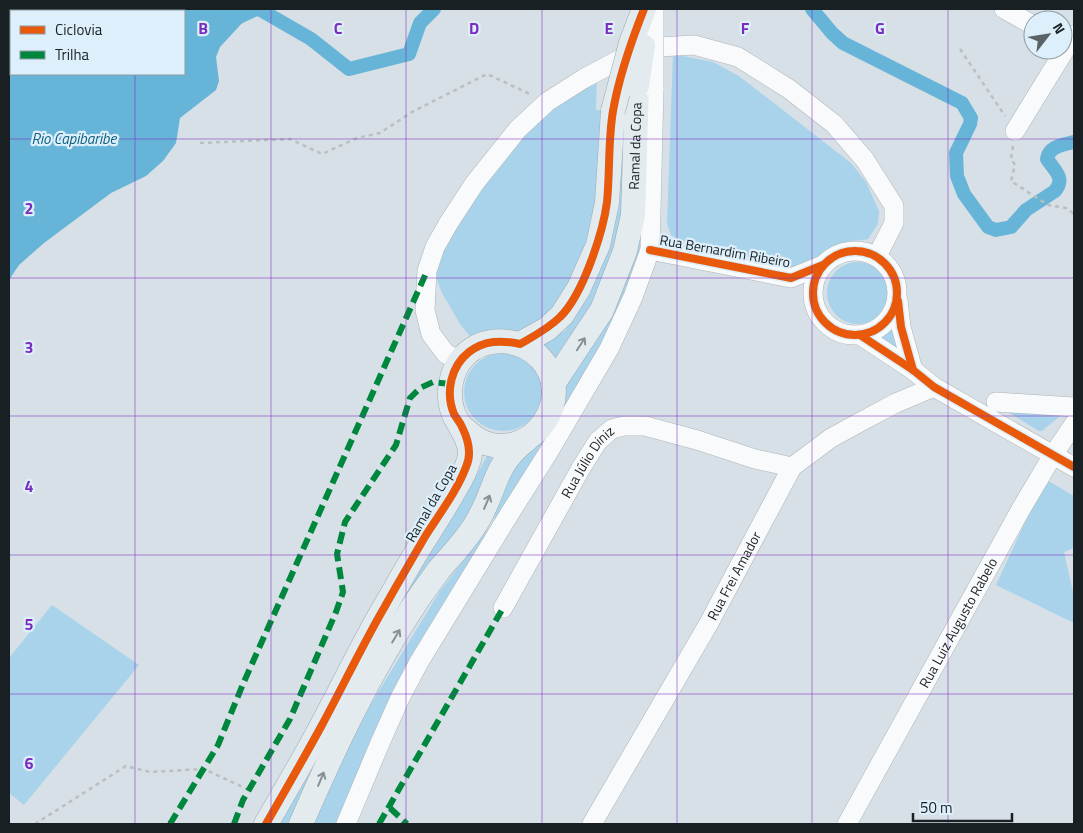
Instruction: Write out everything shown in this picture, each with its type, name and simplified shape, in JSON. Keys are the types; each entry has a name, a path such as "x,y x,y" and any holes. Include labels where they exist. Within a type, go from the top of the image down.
{"main road":[{"name":"Ramal da Copa","path":"520,344 547,329 562,315 579,288 598,245 607,203 613,111 631,43 644,9"},
{"name":"Ramal da Copa","path":"553,384 602,310 625,252 633,215 646,87 650,9"},
{"path":"301,824 329,759 366,687 396,635 433,578 478,520 500,469 517,447 541,428 558,419 553,384 549,371 532,350 520,344 505,341 490,342 476,347 464,356"},
{"name":"Ramal da Copa","path":"266,824 321,727 383,609 463,474 470,455 462,427 454,414 450,399 450,384 455,369 464,356"},
{"path":"462,427 473,437 485,443 500,446 515,444 529,438"}],"street":[{"path":"346,824 400,698 419,662 558,419 609,349 633,297 650,250 646,87 654,9"},
{"path":"1004,9 1023,19"},
{"path":"464,356 455,358 446,354 432,334 425,310 427,271 436,246 448,224 474,184 518,129 547,102 583,79 626,56 659,47 694,45 738,57 789,90 834,124 865,160 894,206 894,224 877,256"},
{"path":"1015,131 1057,60"},
{"name":"Rua Bernardim Ribeiro","path":"650,250 791,278 823,264"},
{"path":"898,297 894,311 886,323 874,331 860,335 845,334 832,328 822,318 815,305 813,291 816,277 823,264 833,256 846,251 859,250 877,256 884,261 892,271 897,284 898,297 900,327 913,370"},
{"name":"Rua Bernardim Ribeiro","path":"791,278 815,305"},
{"path":"860,335 913,370 934,387 1073,467"},
{"name":"Rua Frei Amador","path":"592,824 709,623 792,467 831,438 896,403 934,387"},
{"path":"996,402 1074,407"},
{"name":"Rua Luiz Augusto Rabelo","path":"848,824 1016,518 1053,455 1074,424"},
{"name":"Rua Júlio Diniz","path":"503,608 590,454 598,441 612,429 624,426 645,426 792,467"}],"path":[{"path":"200,143 290,139 322,154 357,138 380,134 412,112 488,74 547,102"},
{"path":"1032,195 1048,205 1066,208 1074,214"},
{"path":"35,824 126,766 150,772 204,769 249,790"}],"shaded area":[{"path":"673,54 713,62 739,76 851,163 866,182 879,211 878,224 868,239 841,244 824,251 803,265 788,267 677,239 671,235 667,224"},
{"path":"597,76 596,110 601,110 602,181 596,227 568,294 529,332 472,339 460,324 441,291 435,273 439,252 476,192 539,118"},
{"path":"625,83 623,219 616,247 589,313 554,361 541,342 565,331 589,294 610,248 617,206"},
{"path":"643,205 645,233 631,285 603,352 500,528 343,824 312,824 319,803 371,704 440,591 493,523 503,482 559,385"},
{"path":"858,262 870,264 880,271 887,281 889,293 887,305 880,315 870,322 858,324 846,322 836,315 829,305 827,293 829,281 836,271 846,264"},
{"path":"894,312 910,366 864,336 881,327"},
{"path":"495,353 511,353 525,359 536,370 542,384 542,400 536,414 525,425 511,431 495,431 481,425 470,414 464,400 464,384 470,370 481,359"},
{"path":"996,405 1066,411 1042,431 1039,431"},
{"path":"494,454 483,498 291,824 276,824 428,551 467,492 487,456"},
{"path":"1045,479 1074,496 1074,548 1064,552 1074,596 1074,623 996,585"},
{"path":"52,605 139,665 24,805 9,793 9,658"}],"water":[{"name":"Rio Capibaribe","path":"9,9 255,9 220,47 216,57 219,81 216,90 180,118 176,143 163,161 146,176 111,193 44,243 19,265 9,280"}],"waterway":[{"path":"237,18 259,9 311,39 349,69 409,54 420,23 434,9"},
{"path":"812,9 843,43 962,103 971,118 956,153 957,176 964,194 988,227 996,230 1011,227 1026,210 1055,191 1059,178 1047,159 1048,155 1057,147 1074,142"}],"marked path":[{"path":"170,824 218,745 243,684 427,271"},
{"path":"234,824 243,800 290,719 336,612 343,592 337,554 345,522 396,445 410,398 420,388 433,382 450,384"},
{"path":"379,824 503,608"},
{"path":"390,808 407,824"}],"cycle path":[{"path":"266,824 322,725 376,622 426,535 453,493 466,467 469,457 467,442 461,425 454,414 450,397 451,380 458,364 469,352 481,345 493,342 520,344 546,329 568,307 584,279 605,215 613,111 626,59 644,9"},
{"path":"650,250 791,278 823,265"},
{"path":"855,251 871,254 885,263 894,277 897,293 894,309 885,323 871,332 855,335 839,332 825,323 816,309 813,293 816,277 825,263 839,254 855,251"},
{"path":"898,301 901,327 913,370"},
{"path":"860,335 913,370 934,387 1074,467"}]}
